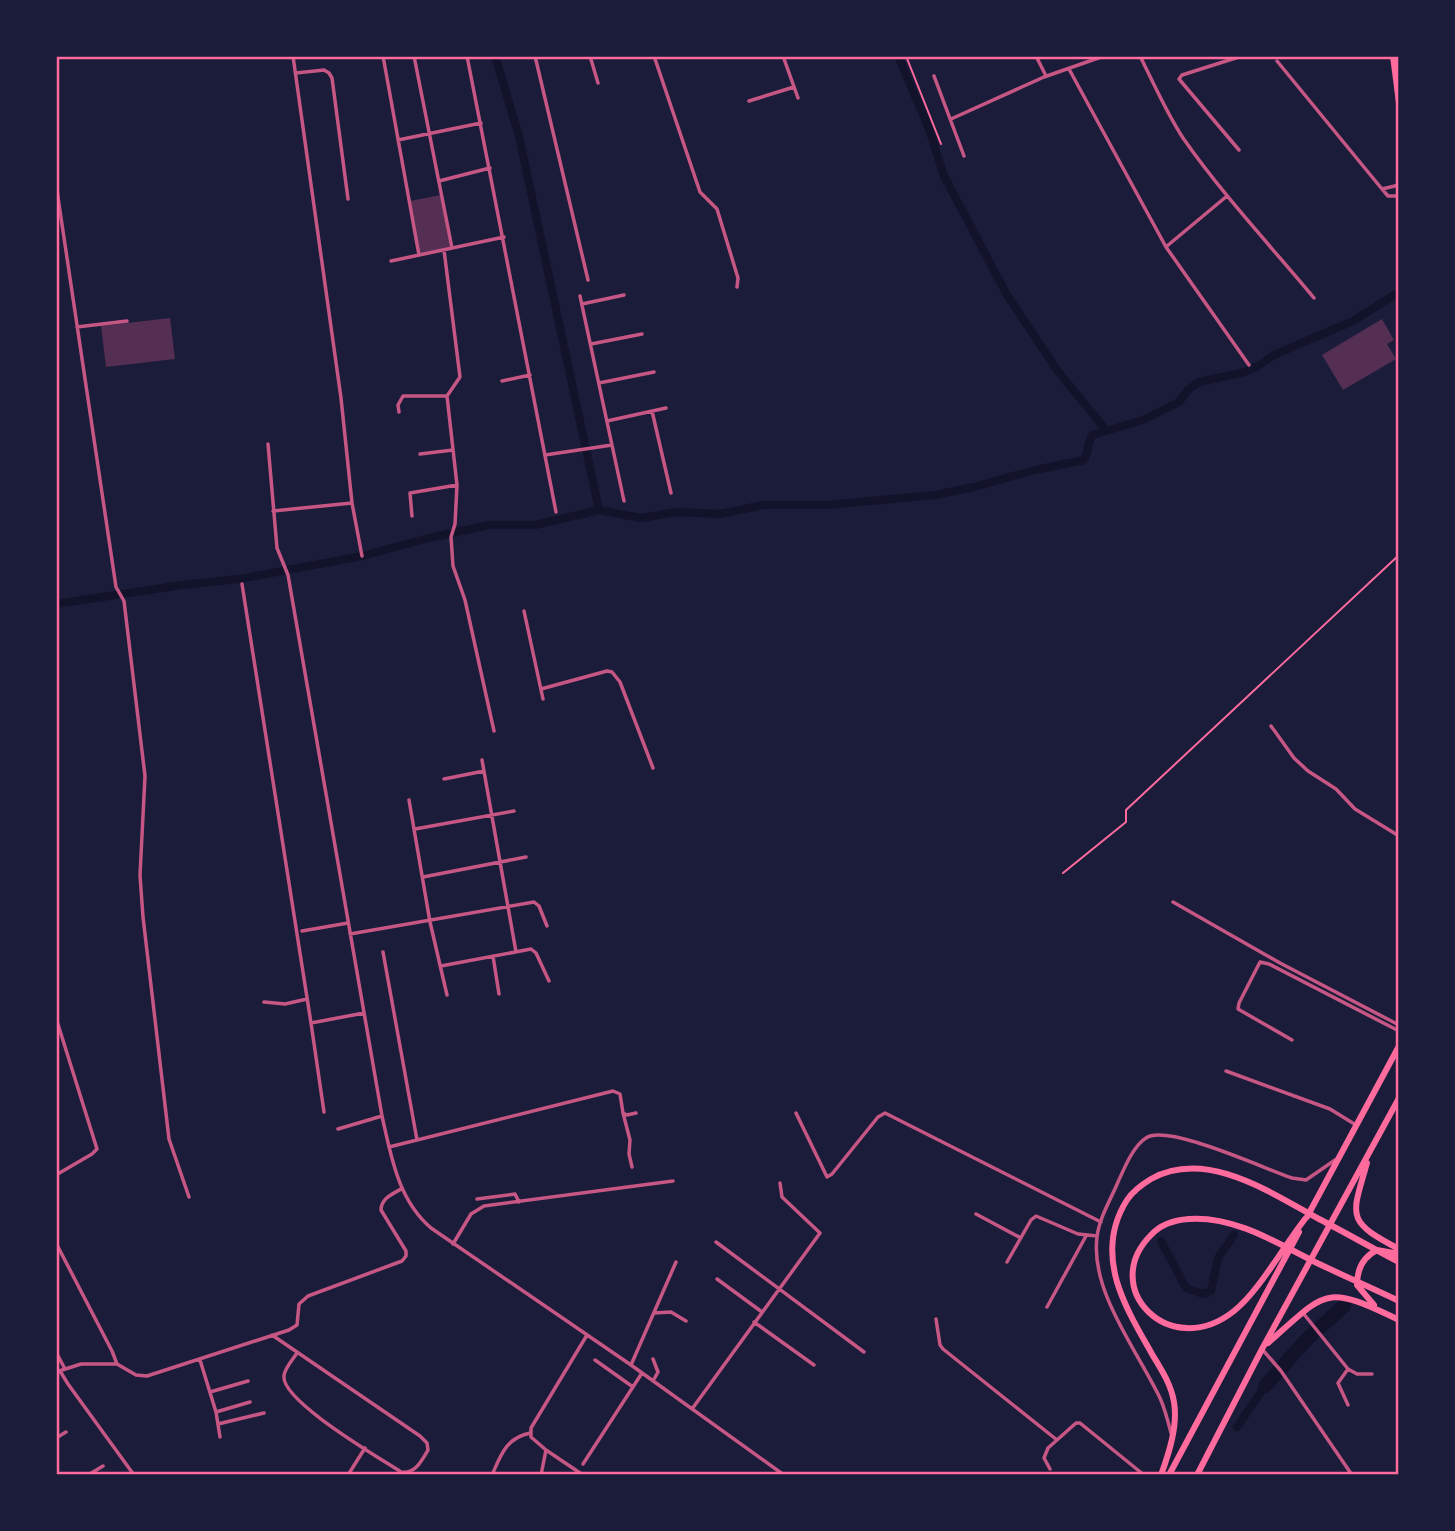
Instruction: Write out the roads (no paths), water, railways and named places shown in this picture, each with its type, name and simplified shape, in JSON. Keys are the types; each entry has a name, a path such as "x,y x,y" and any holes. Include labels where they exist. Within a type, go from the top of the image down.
{"main road":[{"path":"1393,56 1399,103"},
{"path":"1169,1475 1399,1046"},
{"path":"1197,1475 1262,1349 1398,1101"},
{"path":"1371,1151 1357,1199 1357,1217 1365,1230 1399,1249"},
{"path":"1161,1475 1175,1416 1170,1388 1131,1317 1114,1265 1113,1237 1122,1209 1142,1185 1157,1176 1184,1169 1204,1170 1240,1179 1399,1262"},
{"path":"1306,1219 1246,1298 1221,1320 1184,1329 1166,1325 1147,1311 1140,1301 1136,1290 1134,1262 1147,1239 1155,1231 1169,1223 1186,1219 1205,1219 1243,1228 1399,1301"},
{"path":"1381,1311 1366,1299 1357,1286 1360,1269 1366,1258 1377,1250 1399,1254"},
{"path":"1262,1349 1302,1312 1329,1296 1350,1298 1399,1320"}],"street":[{"path":"293,56 341,398 352,503 362,556"},
{"path":"383,56 419,255"},
{"path":"414,56 452,248"},
{"path":"467,56 556,512"},
{"path":"535,56 588,280"},
{"path":"590,56 598,83"},
{"path":"654,56 700,192 717,209 738,278 737,286"},
{"path":"783,56 798,98"},
{"path":"1035,56 1046,76"},
{"path":"951,119 1046,76 1104,56"},
{"path":"1140,56 1171,118 1227,196 1314,298"},
{"path":"1239,150 1180,79 1182,75 1242,56"},
{"path":"1277,61 1388,196 1399,196"},
{"path":"1069,69 1166,247 1249,365"},
{"path":"296,73 324,70 332,78 348,199"},
{"path":"934,76 964,156"},
{"path":"749,101 794,87"},
{"path":"398,140 481,123"},
{"path":"439,181 490,168"},
{"path":"56,184 116,587 124,601 145,776 140,875 143,917 169,1139 189,1197"},
{"path":"1382,189 1399,185"},
{"path":"1166,247 1227,196"},
{"path":"391,261 504,237"},
{"path":"444,250 460,377 447,396 457,485 455,524 450,537 453,566 465,600 494,731"},
{"path":"582,304 624,295"},
{"path":"580,296 624,500"},
{"path":"77,327 127,321"},
{"path":"591,344 642,334"},
{"path":"599,383 654,372"},
{"path":"502,381 530,375"},
{"path":"399,412 399,400 403,396 447,396"},
{"path":"607,421 666,408"},
{"path":"652,411 671,493"},
{"path":"268,444 277,548 288,575 382,1116 401,1189 421,1220 453,1244 631,1365 785,1475"},
{"path":"545,455 612,445"},
{"path":"421,454 453,450"},
{"path":"412,516 409,496 412,491 457,485"},
{"path":"273,511 352,503"},
{"path":"242,584 324,1112"},
{"path":"524,611 543,699"},
{"path":"541,689 607,671 612,672 620,682 653,768"},
{"path":"1271,726 1307,771 1336,789 1355,809 1399,836"},
{"path":"482,760 516,951"},
{"path":"444,779 484,771"},
{"path":"409,800 430,922 447,995"},
{"path":"415,829 514,811"},
{"path":"423,877 526,858"},
{"path":"350,934 534,902 539,906 547,926"},
{"path":"1173,902 1274,960 1399,1025"},
{"path":"302,931 348,923"},
{"path":"442,966 534,950 549,981"},
{"path":"383,952 417,1140"},
{"path":"493,956 499,994"},
{"path":"1292,1040 1238,1009 1260,962 1269,964 1399,1031"},
{"path":"264,1002 285,1004 308,999"},
{"path":"312,1023 364,1013"},
{"path":"56,1018 97,1149 56,1175"},
{"path":"1226,1071 1330,1110 1356,1125"},
{"path":"389,1147 613,1091 620,1094 630,1140 632,1167"},
{"path":"624,1112 628,1115 636,1113"},
{"path":"796,1113 827,1177 878,1117 885,1114 1101,1222"},
{"path":"338,1129 382,1116"},
{"path":"1172,1435 1161,1401 1114,1312 1102,1283 1097,1259 1097,1236 1101,1222 1132,1156 1146,1137 1174,1135 1292,1178 1306,1180 1339,1157"},
{"path":"453,1244 471,1214 477,1209 673,1181"},
{"path":"692,1409 820,1233 782,1197 780,1183"},
{"path":"60,1371 81,1364 117,1364 136,1375 147,1376 297,1325 299,1304 309,1296 402,1261 406,1256 406,1251 381,1204 401,1189"},
{"path":"477,1199 514,1194 519,1202"},
{"path":"976,1214 1021,1238"},
{"path":"1007,1262 1036,1216 1086,1236 1097,1236"},
{"path":"1047,1307 1086,1236"},
{"path":"716,1242 864,1352"},
{"path":"56,1243 117,1364"},
{"path":"631,1365 676,1262"},
{"path":"718,1279 762,1312"},
{"path":"654,1313 671,1312 686,1321"},
{"path":"1302,1312 1348,1369 1357,1374 1372,1374"},
{"path":"936,1319 943,1349 1057,1440"},
{"path":"754,1322 814,1365"},
{"path":"272,1335 420,1436 427,1443 428,1450 414,1470 401,1472 304,1407 283,1379 297,1353"},
{"path":"492,1475 512,1441 518,1436 530,1433 587,1335"},
{"path":"1262,1349 1281,1371 1352,1475"},
{"path":"56,1352 60,1371 73,1392 134,1475"},
{"path":"653,1359 658,1372 653,1381"},
{"path":"200,1360 216,1412 220,1437"},
{"path":"595,1360 633,1387"},
{"path":"1348,1369 1338,1383 1348,1405"},
{"path":"583,1464 642,1373"},
{"path":"210,1392 248,1381"},
{"path":"216,1412 250,1402"},
{"path":"218,1424 264,1413"},
{"path":"1050,1469 1044,1458 1048,1448 1076,1423 1080,1423 1144,1475"},
{"path":"56,1438 66,1432"},
{"path":"530,1433 546,1450 583,1475"},
{"path":"348,1475 365,1448"},
{"path":"541,1475 546,1450"},
{"path":"88,1475 103,1466"}],"waterway":[{"path":"495,56 519,136 599,510"},
{"path":"898,56 929,129 944,176 1007,295 1057,370 1106,430"},
{"path":"56,604 239,579 362,556 489,525 535,525 599,510 641,518 676,512 720,514 763,505 827,505 935,495 974,487 1084,460 1092,435 1143,420 1179,402 1188,390 1199,382 1245,372 1274,355 1353,321 1399,292"},
{"path":"1161,1241 1186,1288 1203,1294 1211,1291 1218,1258 1234,1235"},
{"path":"1265,1386 1307,1339 1344,1306"},
{"path":"1237,1427 1265,1386"}]}
